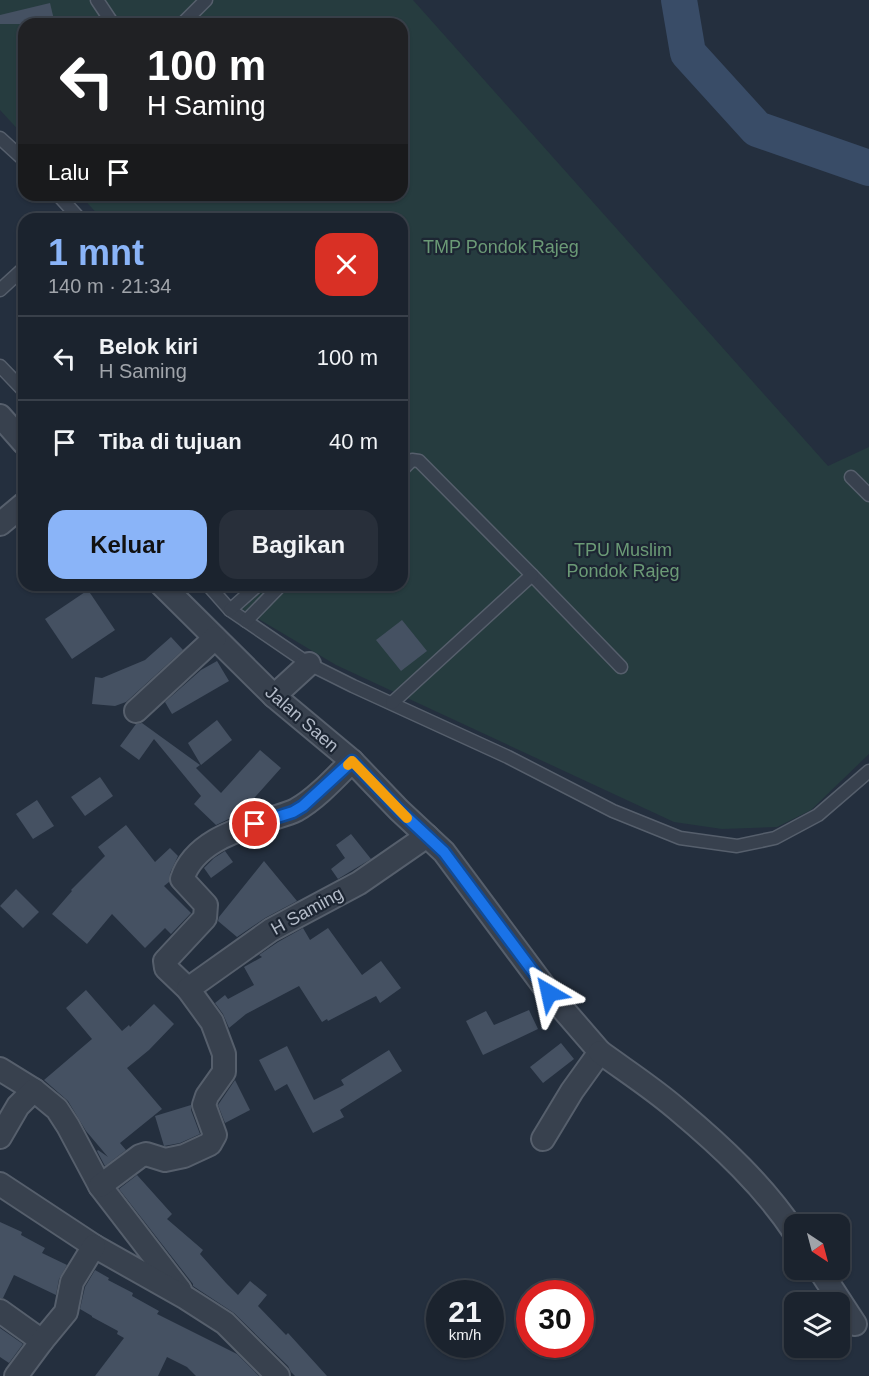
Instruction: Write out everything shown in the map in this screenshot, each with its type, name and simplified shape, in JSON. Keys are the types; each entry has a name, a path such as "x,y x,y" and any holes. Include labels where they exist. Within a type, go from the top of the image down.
{"street":[{"path":"0,416 18,436"},
{"path":"0,524 18,509"},
{"name":"Jalan Saen","path":"168,591 215,638 352,761 444,852 549,993 600,1052 677,1109 736,1162 784,1216"},
{"path":"136,711 215,638"},
{"path":"276,694 307,665"},
{"path":"100,1186 140,1156 146,1154 165,1160 184,1156 210,1144 215,1135 204,1105 207,1096 224,1072 224,1054 212,1022 188,989 165,968 165,961 205,918 206,905 182,879 185,870 194,858 212,843 236,831 293,812 303,806 352,761"},
{"name":"H Saming","path":"188,989 271,930 359,883 427,836"},
{"path":"543,1139 572,1091 600,1052"},
{"path":"0,1069 34,1090 57,1109 100,1186 186,1298"},
{"path":"0,1137 18,1106 34,1090"},
{"path":"0,1184 94,1246 225,1323 278,1376"},
{"path":"16,1376 66,1312 72,1282 94,1246"},
{"path":"826,1280 855,1324"},
{"path":"0,1311 42,1341"}],"lane":[{"path":"97,0 109,18"},
{"path":"188,18 206,0"},
{"path":"0,138 18,154"},
{"path":"64,201 74,213"},
{"path":"0,290 18,274"},
{"path":"0,366 18,385"},
{"path":"408,464 412,460 419,461 621,667"},
{"path":"851,477 869,495"},
{"path":"392,703 532,575"},
{"path":"213,591 230,610 307,665 508,757 613,811 680,838 737,846 775,838 818,814 869,771"},
{"path":"230,610 251,591"},
{"path":"246,621 275,591"}],"green space":[{"name":"TPU Muslim Pondok Rajeg","path":"0,0 413,0 828,466 869,447 869,754 811,810 777,827 722,829 674,822 336,665 242,609 263,591 408,591 408,213 96,213 86,201 408,201 408,18 18,18 18,130 0,110"}],"building":[{"path":"50,3 54,18 18,18 18,24 0,24 0,15"},
{"path":"89,591 115,630 72,659 45,619"},
{"path":"402,620 427,651 401,671 376,640"},
{"path":"171,637 183,650 126,702 115,706 92,704 95,677 102,678 145,660"},
{"path":"217,661 229,681 172,714 165,702 201,670"},
{"path":"217,720 232,740 201,765 188,743"},
{"path":"142,723 200,765 196,768 221,793 260,750 281,768 248,805 246,804 231,818 216,825 194,804 201,796 154,739 139,760 120,746 136,724"},
{"path":"100,777 113,796 85,816 71,797"},
{"path":"37,800 54,826 33,839 16,814"},
{"path":"126,825 155,862 170,848 178,856 170,873 169,882 164,886 191,913 171,934 165,928 145,948 112,914 87,944 52,914 71,890 105,856 98,847"},
{"path":"351,834 371,859 338,879 331,869 345,858 336,845"},
{"path":"225,851 233,862 211,878 204,868"},
{"path":"264,861 297,901 265,918 237,937 218,921 219,917"},
{"path":"16,889 39,912 23,928 0,906"},
{"path":"303,928 310,940 328,928 362,975 381,961 401,988 380,1003 376,996 322,1022 299,986 246,1014 229,1028 215,1003 225,995 228,999 254,985 244,967 262,957 259,955 278,942"},
{"path":"86,990 122,1031 129,1025 130,1027 154,1004 174,1024 149,1050 127,1068 162,1109 120,1143 126,1150 105,1166 97,1151 108,1157 86,1131 68,1101 44,1080 92,1039 66,1008"},
{"path":"529,1010 538,1029 483,1055 466,1021 486,1011 494,1025"},
{"path":"561,1043 574,1059 543,1083 530,1067"},
{"path":"287,1046 314,1100 344,1085 341,1080 389,1050 402,1071 340,1110 344,1117 313,1133 287,1084 275,1091 259,1060"},
{"path":"235,1080 250,1110 225,1123 218,1105"},
{"path":"191,1105 200,1134 180,1143 164,1146 155,1116"},
{"path":"137,1175 172,1214 167,1219 203,1250 200,1254 238,1295 250,1281 267,1295 258,1306 286,1335 288,1333 327,1376 295,1376 288,1366 234,1313 193,1286 119,1189"},
{"path":"0,1222 22,1232 21,1235 45,1248 42,1253 67,1265 59,1279 56,1295 14,1275 3,1298 0,1298"},
{"path":"95,1270 109,1278 108,1280 133,1293 132,1296 159,1311 157,1314 237,1354 259,1376 196,1376 187,1367 167,1357 158,1376 95,1376 124,1338 117,1334 118,1331 80,1309 85,1287"},
{"path":"0,1328 23,1344 9,1363 0,1357"}],"waterway":[{"path":"679,0 688,53 757,129 869,168"}],"slow traffic":[{"path":"348,765 352,761 407,818"}],"route":[{"path":"255,824 293,812 303,806 352,761 444,852 549,993"}],"park label":[{"name":"TMP Pondok Rajeg","path":"501,247"}]}
